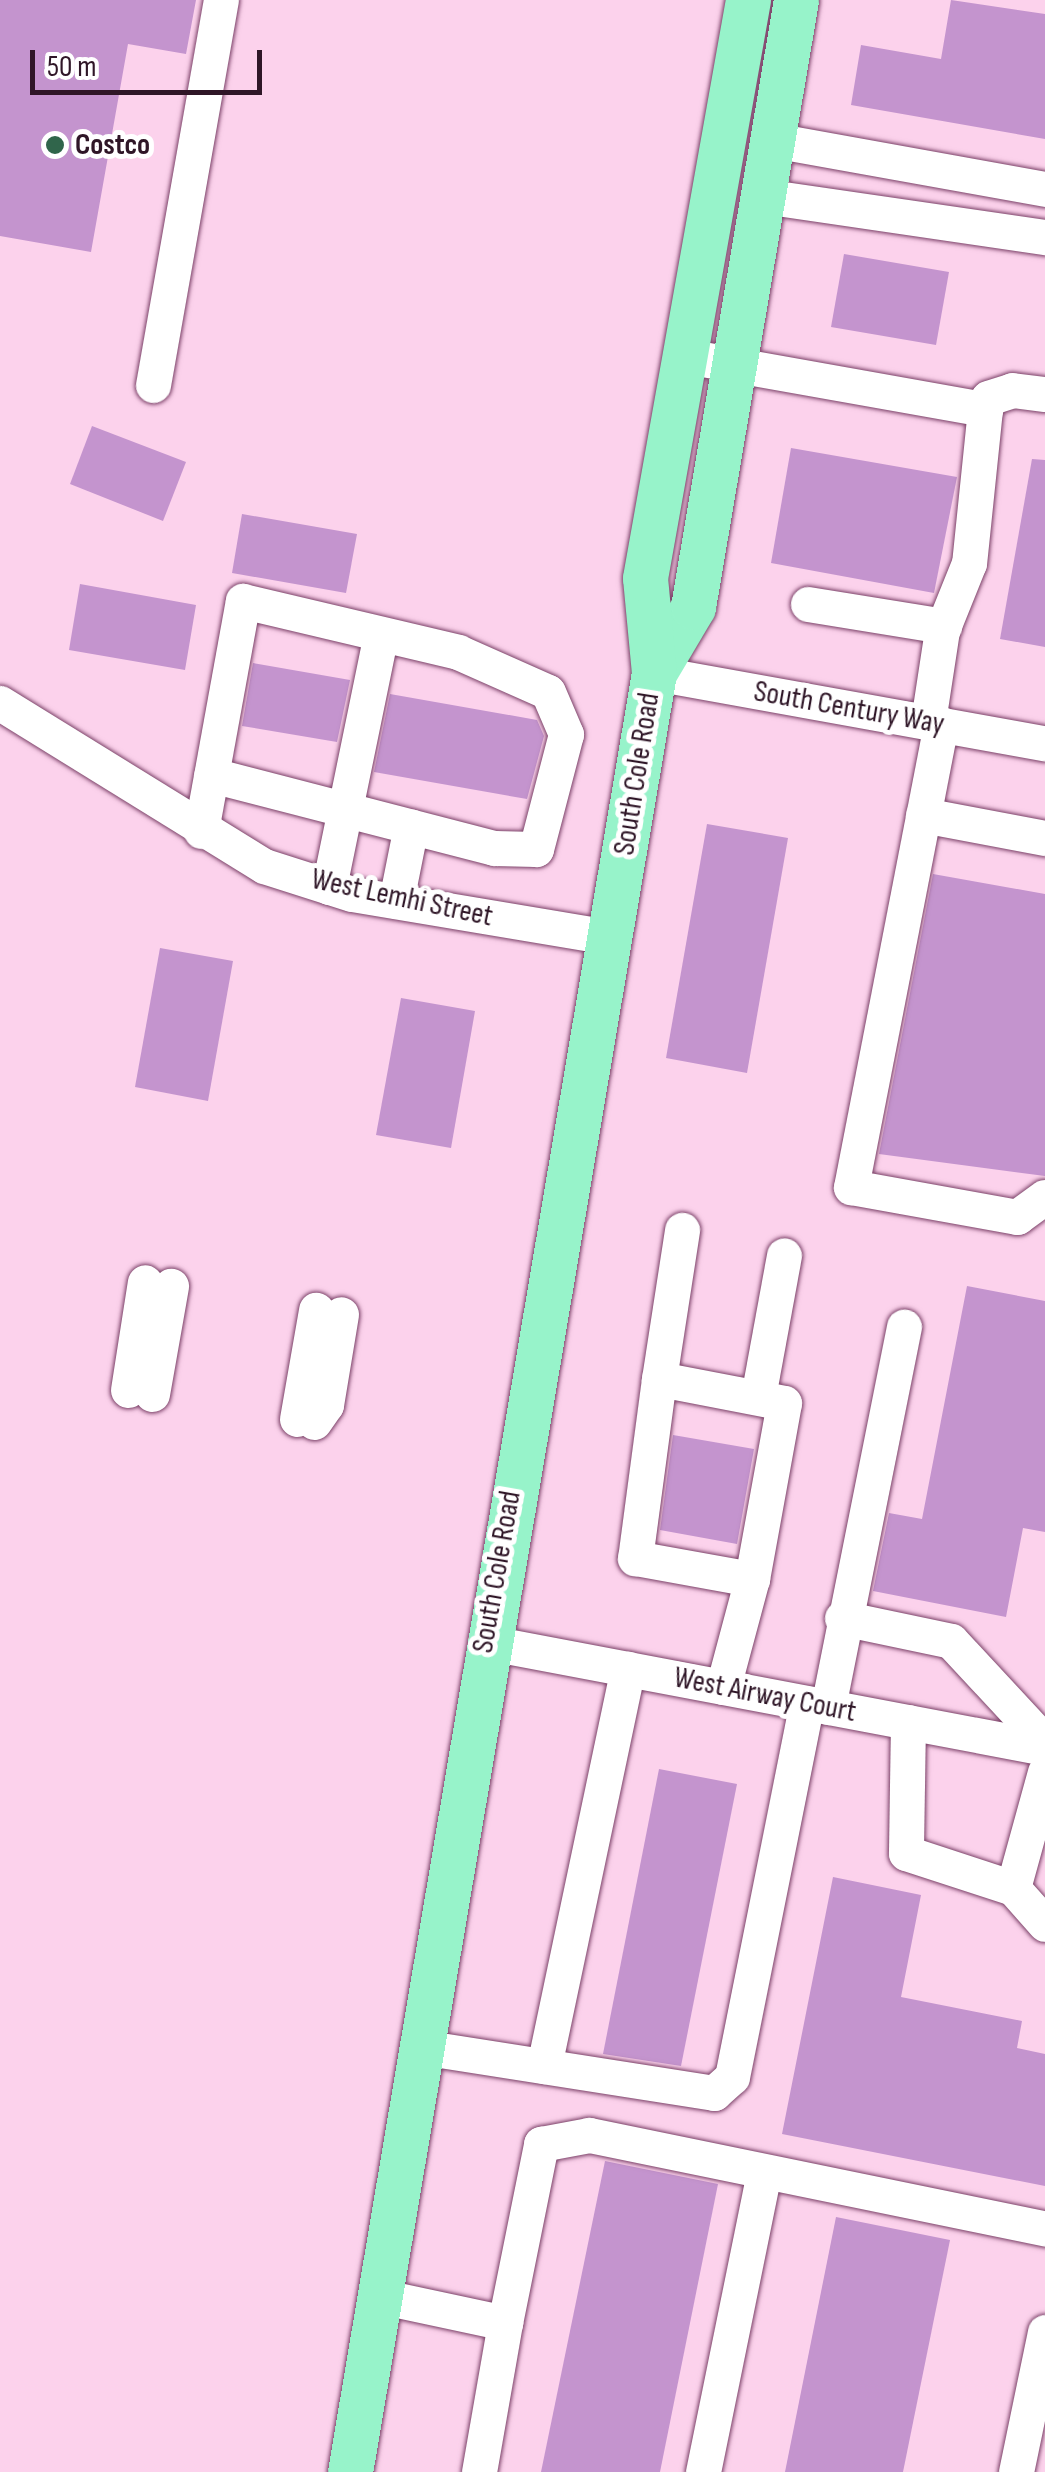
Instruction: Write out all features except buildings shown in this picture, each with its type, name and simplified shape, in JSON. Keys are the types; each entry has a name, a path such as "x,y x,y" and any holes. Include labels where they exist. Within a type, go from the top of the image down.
{"main road":[{"name":"South Cole Road","path":"350,2472 485,1642 654,672 646,578 748,0"},
{"name":"South Cole Road","path":"654,672 693,607 772,140 788,12"}],"street":[{"path":"153,386 222,0"},
{"path":"772,140 1045,190"},
{"path":"763,196 1045,237"},
{"path":"686,356 985,409"},
{"path":"1045,394 1012,390 988,398 985,409 969,563 944,626 923,815 851,1188 1017,1217 1045,1197"},
{"path":"201,832 211,775 242,601 458,652 548,692 563,714 536,849 411,826 211,775"},
{"path":"808,604 944,626"},
{"path":"329,886 349,810 381,634"},
{"name":"South Century Way","path":"654,672 1045,743"},
{"name":"West Lemhi Street","path":"0,703 201,832 329,886 610,937"},
{"path":"923,815 1045,838"},
{"path":"396,901 411,826"},
{"path":"682,1230 635,1558 752,1579"},
{"path":"758,1397 784,1255"},
{"path":"140,1392 158,1284"},
{"path":"306,1420 329,1312"},
{"path":"421,2047 714,2093 732,2078 818,1705 842,1618 904,1327"},
{"path":"659,1379 784,1404 752,1579 723,1687"},
{"path":"842,1618 951,1641 1045,1745"},
{"name":"West Airway Court","path":"485,1642 1045,1745"},
{"path":"544,2066 628,1669"},
{"path":"908,1722 906,1852 1013,1888 1045,1924"},
{"path":"1013,1888 1045,1772"},
{"path":"479,2472 541,2144 589,2135 1045,2228"},
{"path":"704,2472 764,2172"},
{"path":"379,2296 505,2323"},
{"path":"1016,2472 1045,2332"}],"place":[{"name":"Costco","path":"55,145"}]}
